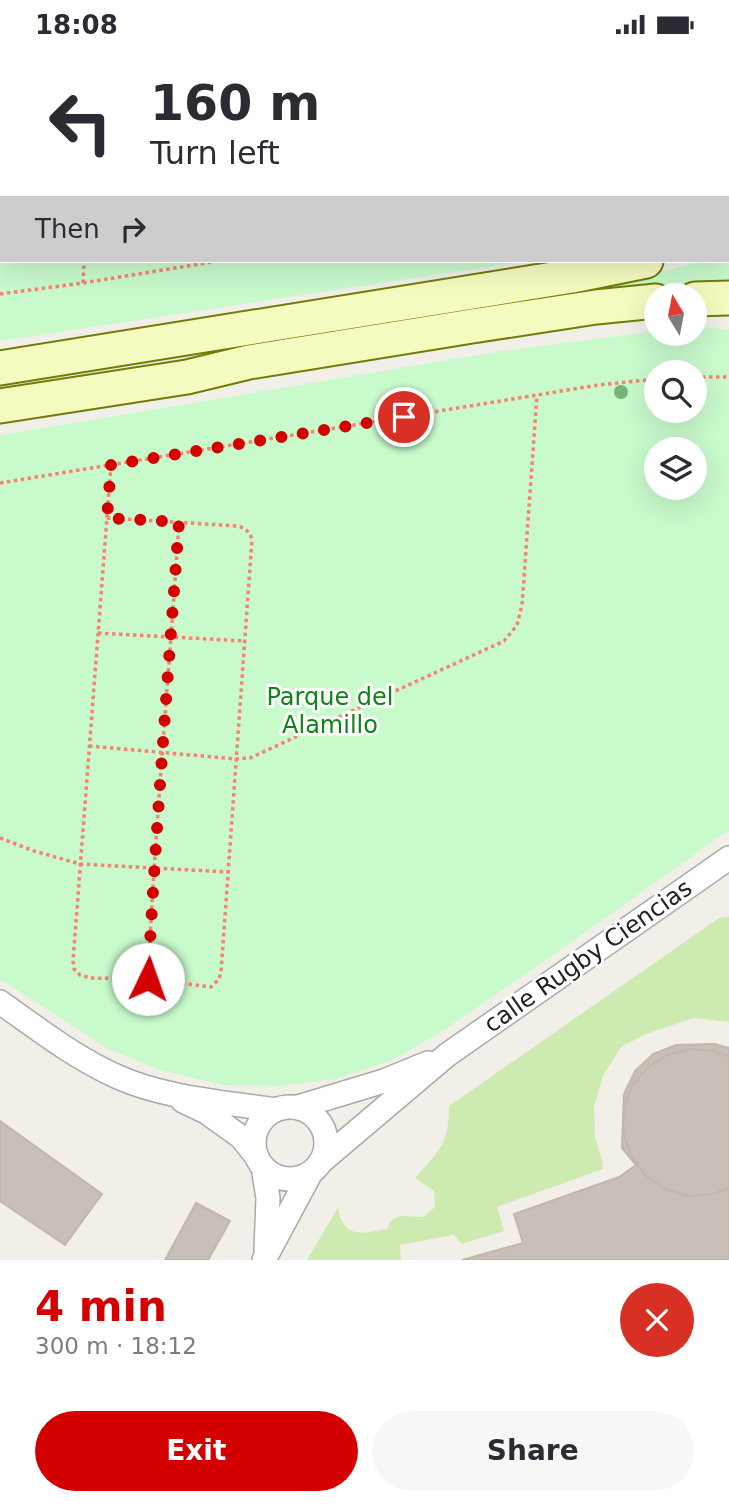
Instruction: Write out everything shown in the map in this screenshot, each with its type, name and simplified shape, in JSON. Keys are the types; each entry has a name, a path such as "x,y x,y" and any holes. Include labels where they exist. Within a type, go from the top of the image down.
{"main road":[{"path":"0,368 572,277 637,263"},
{"path":"707,299 729,298"},
{"path":"0,406 187,377 249,362 596,307 644,302"},
{"path":"707,312 729,313"},
{"path":"187,377 255,377 487,338 644,317"}],"street":[{"name":"calle Rugby Ciencias","path":"447,1055 729,858"},
{"path":"0,1002 82,1059 120,1078 168,1093 275,1110"},
{"path":"298,1107 384,1081 447,1055"},
{"path":"168,1093 206,1112 241,1137 271,1174 280,1178 301,1178 447,1055"},
{"path":"286,1106 298,1107 309,1111 324,1127 327,1149 265,1258 268,1198 254,1146 255,1135 265,1116 286,1106"}],"path":[{"path":"83,283 84,263"},
{"path":"0,294 206,263"},
{"path":"707,377 729,377"},
{"path":"0,483 598,385 644,380"},
{"path":"89,747 250,758 504,641 517,625 522,605 537,395"},
{"path":"107,518 238,526 246,529 252,539 221,972 216,984 211,987 148,979 90,978 80,975 74,969 80,864 111,465"},
{"path":"148,979 153,867 179,522"},
{"path":"98,633 244,641"},
{"path":"0,838 80,864 228,872"}],"green space":[{"path":"0,263 514,263 0,341"},
{"path":"695,263 729,263 729,287 707,288 707,283 644,283 644,291 607,294 605,286"},
{"name":"Parque del Alamillo","path":"707,328 729,329 729,830 438,1034 392,1060 336,1079 280,1086 223,1085 160,1070 107,1048 0,979 0,435 502,351 644,333 644,347 707,347"},
{"path":"729,917 729,1022 693,1018 646,1034 621,1047 603,1076 594,1107 595,1137 603,1169 497,1207 504,1231 462,1244 454,1235 400,1245 401,1260 307,1260 338,1207 344,1225 362,1233 387,1229 397,1217 423,1217 435,1207 434,1191 415,1178 445,1138 449,1106 719,918"}],"building":[{"path":"715,1044 729,1048 729,1260 462,1260 523,1243 514,1214 619,1177 636,1165 622,1148 624,1094 635,1071 653,1054 676,1045"},
{"path":"690,1049 715,1051 729,1057 729,1188 713,1194 689,1196 665,1189 645,1175 631,1155 623,1132 624,1109 632,1086 647,1068 667,1055"},
{"path":"0,1121 102,1194 65,1245 0,1201"},
{"path":"196,1203 230,1221 208,1260 165,1260"}],"route":[{"path":"148,979 153,867 179,522 107,518 111,465 404,417"}]}
